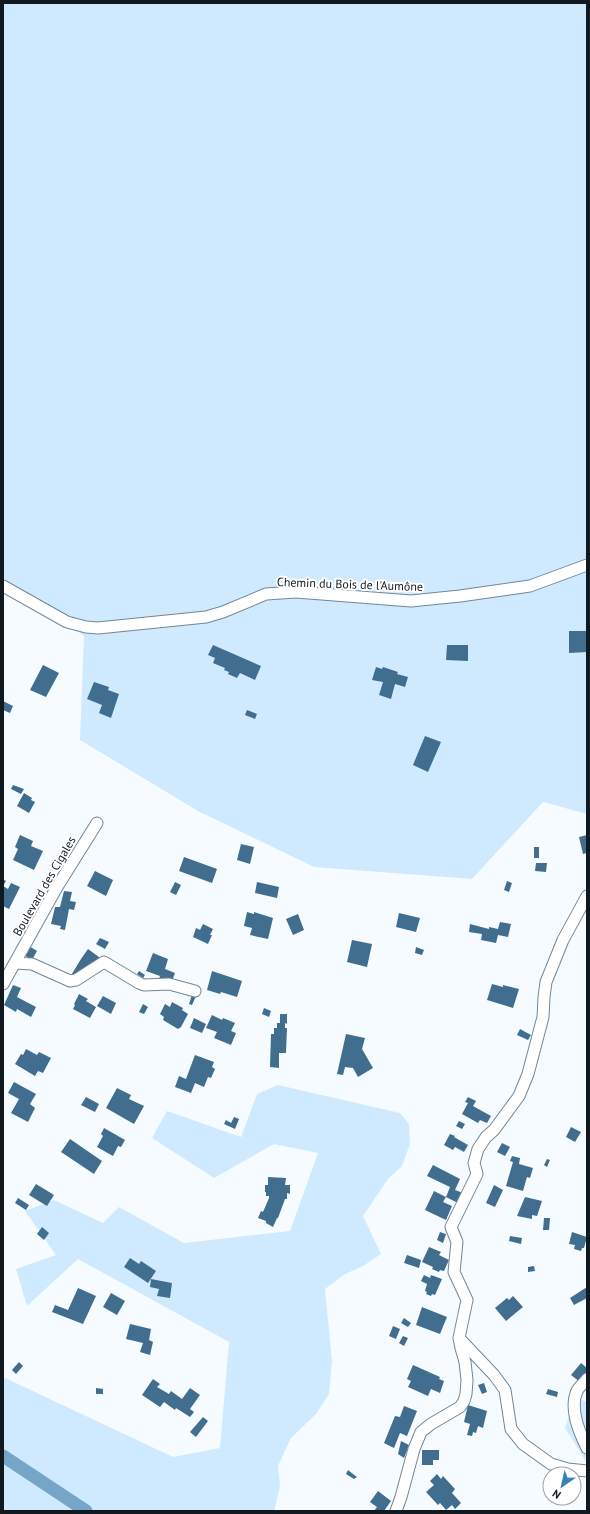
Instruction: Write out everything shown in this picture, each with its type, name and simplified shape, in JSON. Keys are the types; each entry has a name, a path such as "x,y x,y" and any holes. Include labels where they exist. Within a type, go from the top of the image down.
{"street":[{"name":"Chemin du Bois de l'Aumône","path":"3,586 67,622 98,628 206,617 223,612 266,594 296,592 411,601 460,596 530,586 587,565"},
{"name":"Boulevard des Cigales","path":"3,984 57,887 97,823"},
{"path":"396,1511 414,1449 421,1432 431,1424 460,1407 464,1401 467,1380 460,1338 467,1300 454,1272 457,1242 451,1227 477,1174 474,1163 478,1149 519,1096 528,1074 543,1017 546,982 553,962 587,896"},
{"path":"14,963 32,964 70,981 76,980 104,962 144,985 169,984 195,991"},
{"path":"460,1338 494,1375 505,1390 511,1429 523,1444 551,1464 568,1469 587,1471"},
{"path":"587,1379 577,1391 573,1408 582,1439 587,1448"}],"shaded area":[{"path":"3,3 587,3 587,814 543,802 472,879 314,867 198,811 80,740 84,636 21,589 3,580"},
{"path":"278,1085 400,1113 409,1124 410,1144 402,1166 388,1179 363,1216 381,1254 363,1266 345,1274 325,1289 332,1361 329,1394 316,1414 291,1438 278,1466 280,1486 274,1511 3,1511 3,1377 173,1457 220,1448 229,1342 78,1259 27,1306 16,1269 56,1255 25,1211 54,1200 103,1223 119,1207 184,1243 290,1231 318,1153 274,1144 214,1178 152,1138 167,1111 241,1137 257,1094"},
{"path":"582,1400 587,1402 587,1463 565,1428 571,1410"}],"building":[{"path":"569,631 587,631 587,652 569,653"},
{"path":"213,645 261,666 255,680 240,673 237,678 228,674 229,672 224,670 225,668 213,663 215,658 208,655"},
{"path":"447,645 468,645 468,661 446,660"},
{"path":"43,665 59,673 46,697 30,690"},
{"path":"376,667 382,669 383,667 398,672 397,674 408,677 405,687 395,684 391,699 379,695 383,682 372,680"},
{"path":"94,682 109,687 108,690 119,694 111,718 99,713 102,705 87,699"},
{"path":"3,701 13,706 10,713 3,710"},
{"path":"247,710 257,714 255,719 245,715"},
{"path":"425,736 441,742 428,772 413,765"},
{"path":"13,785 24,789 21,794 11,789"},
{"path":"24,793 35,802 29,813 17,806"},
{"path":"20,835 33,841 31,846 43,851 34,870 13,860 18,849 15,847"},
{"path":"587,835 587,853 583,854 579,837"},
{"path":"241,844 254,847 250,864 237,860"},
{"path":"534,847 539,847 539,858 534,858"},
{"path":"184,857 217,869 212,883 179,871"},
{"path":"536,863 547,863 546,872 535,871"},
{"path":"95,871 113,880 106,896 87,886"},
{"path":"3,879 6,881 3,886"},
{"path":"507,881 512,883 509,892 504,890"},
{"path":"175,882 181,885 176,895 170,892"},
{"path":"257,882 279,887 277,898 255,893"},
{"path":"11,883 20,887 9,909 3,906 3,886 8,889"},
{"path":"64,891 72,892 70,901 76,902 74,910 69,909 65,930 60,929 61,926 51,924 55,907 60,907"},
{"path":"247,912 254,914 254,912 273,918 268,939 250,935 252,928 244,926"},
{"path":"399,913 420,918 416,932 396,927"},
{"path":"298,914 304,930 293,935 286,919"},
{"path":"500,922 511,924 508,937 498,935 496,943 481,940 482,934 469,932 470,924 489,929 489,927 498,929"},
{"path":"203,924 213,929 208,944 193,937 196,928 200,930"},
{"path":"100,938 109,942 105,949 96,944"},
{"path":"352,940 372,944 367,967 347,962"},
{"path":"29,946 37,951 32,960 24,955"},
{"path":"416,947 424,950 422,955 415,953"},
{"path":"88,949 103,960 70,977 81,959"},
{"path":"153,953 168,959 165,969 175,973 172,981 159,979 160,976 146,971"},
{"path":"139,971 145,975 143,978 137,974"},
{"path":"212,971 242,981 237,997 221,992 220,994 207,990"},
{"path":"492,984 519,989 513,1008 487,1000"},
{"path":"13,985 21,988 17,997 36,1007 31,1017 17,1009 16,1012 4,1005"},
{"path":"193,992 197,994 192,1005 189,1004"},
{"path":"79,994 88,999 86,1001 96,1007 90,1018 73,1009"},
{"path":"103,996 116,1003 111,1014 97,1006"},
{"path":"172,1002 183,1008 182,1010 188,1014 181,1027 178,1029 163,1020 164,1017 160,1014 165,1004 170,1007"},
{"path":"143,1004 148,1007 144,1014 139,1012"},
{"path":"264,1008 271,1011 269,1017 262,1014"},
{"path":"280,1014 287,1014 287,1024 285,1023 285,1028 287,1028 286,1053 279,1053 279,1068 270,1067 271,1034 274,1034 274,1028 277,1028 277,1023 280,1023"},
{"path":"212,1015 222,1020 223,1018 235,1023 231,1031 236,1033 231,1045 214,1038 217,1032 206,1028"},
{"path":"194,1018 206,1024 202,1033 190,1028"},
{"path":"520,1029 531,1035 528,1040 517,1035"},
{"path":"346,1034 365,1038 362,1049 373,1068 358,1077 353,1068 345,1067 343,1075 337,1074"},
{"path":"26,1049 37,1055 39,1052 51,1058 43,1073 38,1071 35,1076 15,1064"},
{"path":"195,1055 214,1062 212,1067 215,1069 211,1078 208,1077 204,1087 195,1083 191,1093 175,1087 179,1076 186,1079"},
{"path":"14,1082 36,1094 30,1104 35,1108 28,1122 11,1113 19,1099 8,1093"},
{"path":"117,1088 131,1095 129,1099 144,1106 134,1124 106,1108"},
{"path":"86,1097 99,1104 95,1112 81,1105"},
{"path":"468,1097 476,1101 473,1106 491,1116 487,1123 480,1120 478,1123 462,1114 468,1103 465,1102"},
{"path":"234,1117 239,1119 235,1129 224,1124 226,1120 231,1123"},
{"path":"459,1121 465,1124 462,1129 456,1126"},
{"path":"571,1127 581,1132 575,1142 566,1137"},
{"path":"104,1128 125,1140 121,1147 118,1146 113,1156 97,1147 103,1136 101,1134"},
{"path":"450,1134 468,1145 464,1152 455,1147 453,1150 444,1145"},
{"path":"70,1139 102,1161 94,1174 61,1152"},
{"path":"502,1143 510,1147 505,1156 497,1152"},
{"path":"512,1156 520,1158 519,1164 533,1168 530,1178 527,1177 523,1191 506,1186 513,1162 510,1161"},
{"path":"547,1159 550,1160 547,1167 544,1165"},
{"path":"433,1165 460,1179 455,1190 463,1193 458,1203 446,1197 450,1187 427,1176"},
{"path":"268,1177 286,1178 285,1185 290,1185 290,1194 287,1193 287,1199 285,1199 273,1227 266,1223 266,1221 258,1218 261,1211 263,1212 269,1198 269,1196 266,1196 265,1192 265,1185 268,1185"},
{"path":"36,1184 54,1195 47,1206 29,1195"},
{"path":"494,1185 503,1190 495,1207 486,1203"},
{"path":"434,1191 446,1197 443,1202 452,1206 446,1220 425,1210"},
{"path":"525,1197 542,1201 537,1216 532,1215 532,1219 517,1216"},
{"path":"18,1198 29,1205 26,1210 15,1203"},
{"path":"544,1218 550,1218 549,1230 543,1230"},
{"path":"42,1227 49,1233 44,1240 37,1234"},
{"path":"440,1232 446,1234 443,1243 437,1240"},
{"path":"572,1232 587,1237 584,1248 582,1248 581,1251 574,1249 575,1245 569,1244"},
{"path":"510,1236 522,1238 521,1244 509,1241"},
{"path":"429,1247 441,1252 439,1255 449,1260 444,1271 440,1270 439,1272 432,1269 433,1267 422,1262"},
{"path":"407,1255 421,1260 419,1268 404,1263"},
{"path":"130,1258 139,1264 141,1261 156,1271 148,1283 124,1267"},
{"path":"534,1266 535,1271 528,1272 528,1267"},
{"path":"424,1275 430,1278 431,1275 442,1279 435,1295 432,1294 431,1296 426,1294 427,1292 425,1291 427,1284 421,1281"},
{"path":"151,1279 172,1283 170,1298 157,1296 159,1289 150,1287"},
{"path":"587,1287 587,1298 574,1305 570,1298"},
{"path":"78,1288 96,1296 83,1324 52,1312 55,1305 68,1310"},
{"path":"111,1293 125,1301 117,1315 103,1307"},
{"path":"513,1296 523,1307 506,1321 495,1308 507,1298 509,1300"},
{"path":"422,1307 447,1317 440,1334 416,1325"},
{"path":"404,1318 411,1323 408,1327 401,1323"},
{"path":"130,1324 151,1329 149,1340 153,1342 150,1355 140,1352 143,1343 126,1339"},
{"path":"393,1326 400,1329 396,1339 389,1336"},
{"path":"403,1336 408,1338 404,1346 399,1343"},
{"path":"19,1362 23,1366 16,1374 12,1370"},
{"path":"581,1363 587,1368 587,1374 580,1382 571,1375"},
{"path":"413,1365 440,1377 439,1379 444,1381 440,1393 431,1389 428,1396 408,1387 411,1381 407,1379"},
{"path":"153,1379 160,1384 157,1387 169,1394 171,1391 182,1399 190,1388 200,1395 190,1409 194,1412 190,1417 176,1408 175,1410 164,1402 160,1407 142,1395"},
{"path":"484,1383 487,1392 482,1394 478,1385"},
{"path":"96,1388 103,1389 103,1394 96,1394"},
{"path":"548,1389 558,1392 557,1397 546,1394"},
{"path":"468,1405 487,1411 483,1428 478,1426 476,1433 473,1432 472,1436 467,1435 470,1424 464,1422"},
{"path":"404,1406 417,1411 407,1436 400,1433 394,1448 384,1443 395,1416 400,1417"},
{"path":"203,1417 208,1421 196,1437 190,1432"},
{"path":"401,1441 409,1445 404,1458 398,1454"},
{"path":"422,1450 439,1450 439,1460 433,1460 433,1465 422,1465"},
{"path":"348,1470 357,1477 354,1479 346,1474"},
{"path":"437,1474 441,1479 443,1476 455,1489 452,1493 461,1503 455,1509 452,1505 446,1510 440,1503 438,1505 426,1492 434,1485 430,1481"},
{"path":"378,1491 391,1501 384,1511 374,1511 377,1507 370,1502"}],"waterway":[{"path":"3,1456 86,1511"}]}
